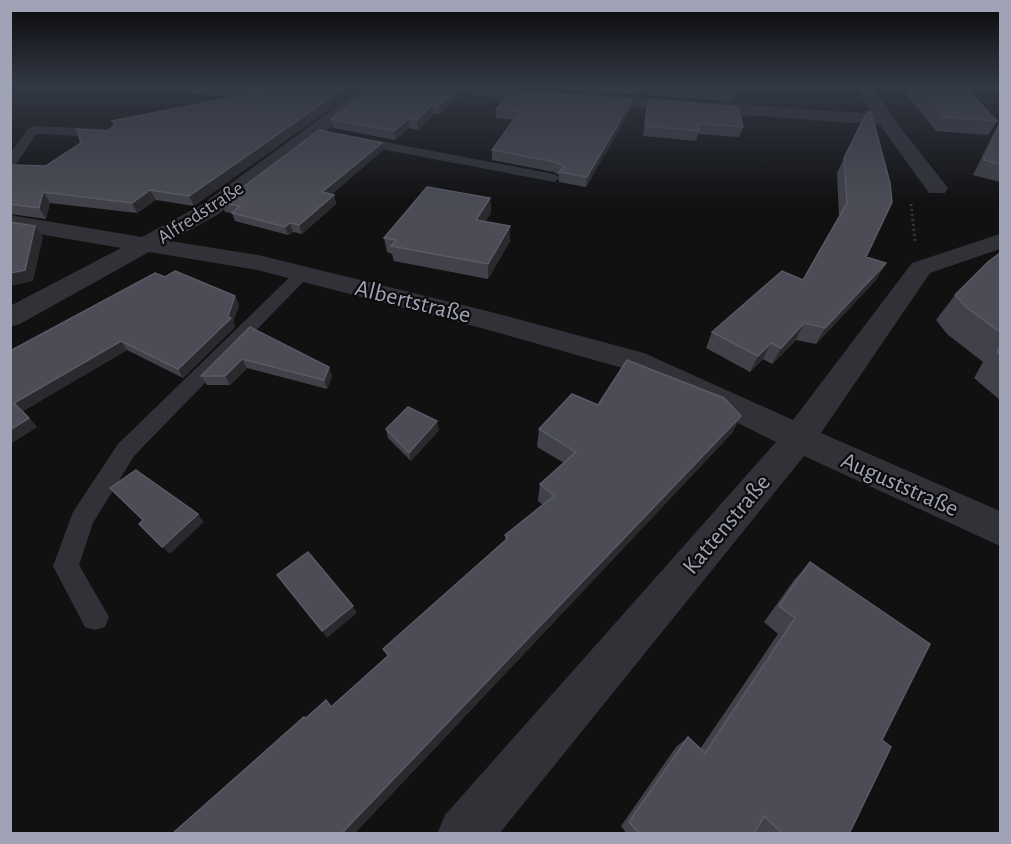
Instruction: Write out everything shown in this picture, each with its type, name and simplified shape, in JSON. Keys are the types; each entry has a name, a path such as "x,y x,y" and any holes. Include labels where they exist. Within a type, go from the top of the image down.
{"street":[{"name":"Alfredstraße","path":"10,318 149,245 209,210 330,134 338,125"},
{"path":"889,125 937,188"},
{"name":"Albertstraße","path":"10,222 258,263 491,321 644,364 798,438"},
{"path":"921,268 1000,241"},
{"name":"Kattenstraße","path":"464,833 798,438 921,268"},
{"name":"Auguststraße","path":"798,438 1000,529"}],"lane":[{"path":"10,163 33,130 112,134"},
{"path":"330,134 554,178"},
{"path":"95,617 66,566 82,519 126,450 302,274"}],"path":[{"path":"921,268 910,196 937,188"}],"building":[{"path":"114,125 290,125 189,196 150,190 132,203 43,192 39,208 10,204 10,166 46,166 81,143 77,129 107,131"},
{"path":"365,125 401,125 394,131"},
{"path":"510,125 617,125 587,177 559,172 564,167 555,162 492,150"},
{"path":"698,125 699,131 645,126"},
{"path":"860,125 875,125 890,183 892,202 866,257 886,263 825,328 804,323 781,348 771,343 758,356 712,332 782,271 803,280 847,203 844,158"},
{"path":"999,125 1000,125 1000,164 984,160"},
{"path":"319,130 382,143 322,192 334,195 299,225 290,223 285,227 232,213 240,206 222,203"},
{"path":"427,187 490,198 476,220 510,226 488,264 391,246 396,240 384,238"},
{"path":"10,222 35,226 25,270 10,273"},
{"path":"1000,253 1000,332 967,308 955,295"},
{"path":"175,271 235,296 228,316 231,318 178,369 121,341 14,403 29,418 10,430 10,351 155,273 165,277"},
{"path":"250,327 329,367 324,380 242,359 225,376 201,376"},
{"path":"627,360 724,398 741,416 341,834 172,834 304,717 306,718 326,700 331,707 389,655 383,649 508,538 505,535 554,496 540,484 576,452 539,429 572,394 598,405"},
{"path":"408,407 437,421 409,453 386,429"},
{"path":"136,470 198,514 162,547 139,524 143,520 110,488"},
{"path":"308,552 353,606 322,631 277,575"},
{"path":"810,562 930,644 882,740 891,747 849,834 783,834 764,816 754,834 640,834 629,822 688,737 705,753 795,618 779,606"}]}
